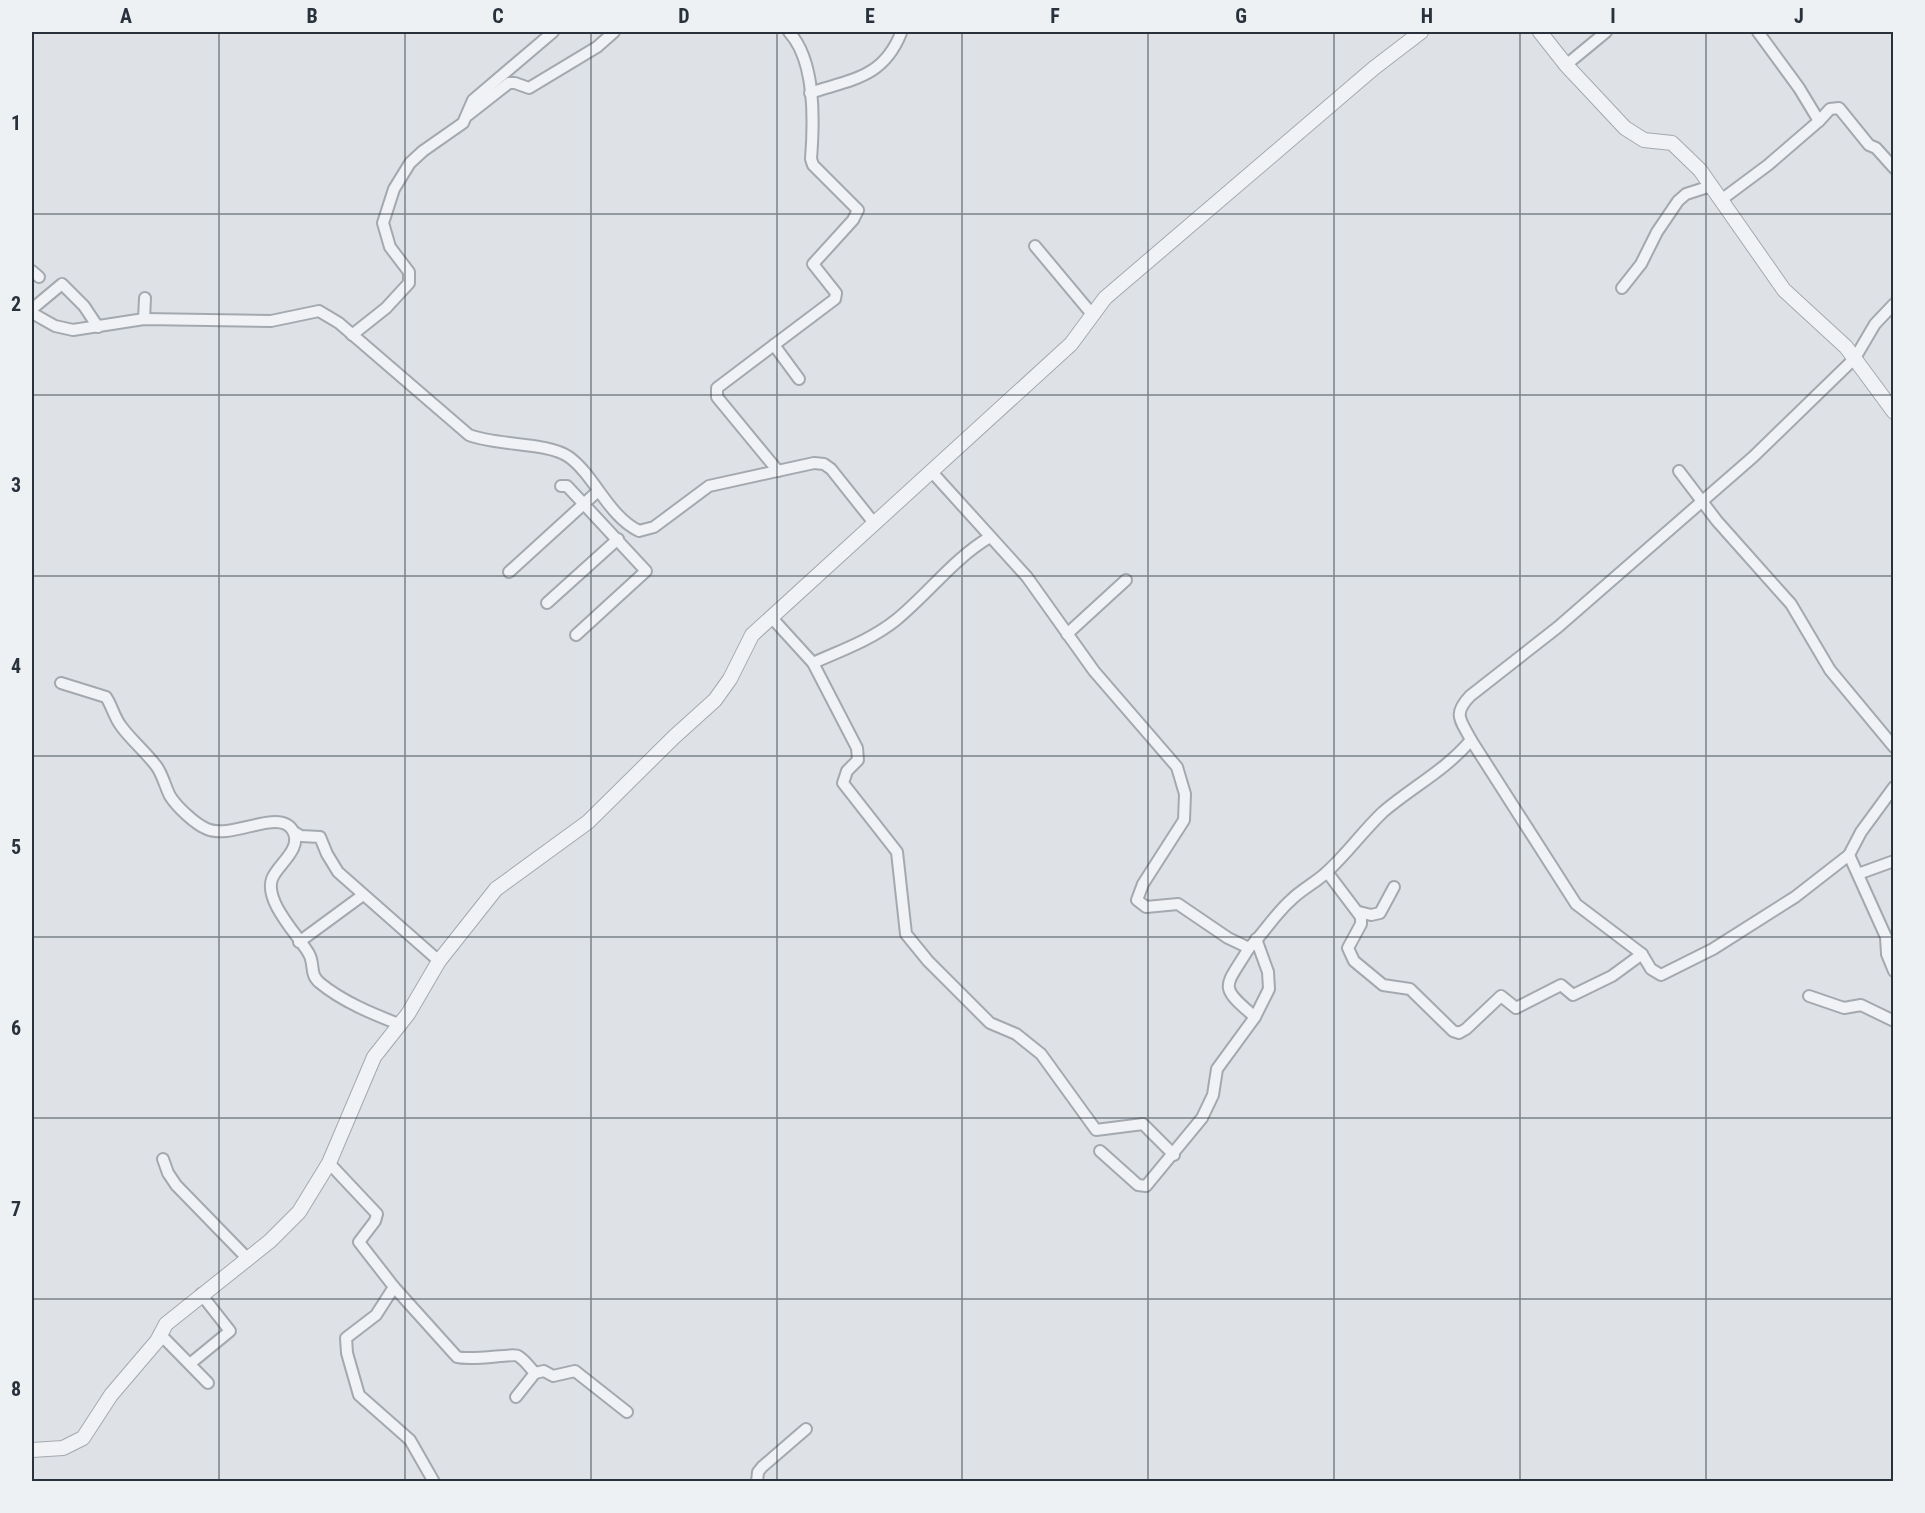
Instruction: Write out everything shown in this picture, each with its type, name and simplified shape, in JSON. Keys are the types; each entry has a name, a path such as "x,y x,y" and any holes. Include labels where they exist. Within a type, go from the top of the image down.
{"street":[{"path":"352,335 386,308 409,283 411,277 385,235 383,223 394,189 410,163 463,123 473,100 553,32"},
{"path":"468,115 509,83 529,88 597,47 614,32"},
{"path":"778,471 716,392 717,388 835,298 836,293 813,264 857,214 856,206 813,165 810,76 803,55 789,32"},
{"path":"32,1450 63,1448 83,1438 111,1395 144,1358 166,1324 292,1222 329,1163 370,1064 401,1025 439,961 502,883 541,859 588,822 674,736 716,700 736,669 746,643 1071,344 1105,298 1288,140 1421,32"},
{"path":"1540,32 1566,65 1631,133 1644,140 1660,140 1676,145 1700,170 1784,290 1830,331 1855,358 1893,412"},
{"path":"1566,65 1606,32"},
{"path":"1758,32 1799,88 1819,121"},
{"path":"810,93 871,72 890,56 901,33"},
{"path":"1721,200 1768,165 1830,109 1839,108 1869,145 1876,148 1893,168"},
{"path":"1622,288 1641,264 1657,232 1678,201 1686,194 1711,186"},
{"path":"1035,246 1091,314"},
{"path":"32,309 62,284 84,306 98,327"},
{"path":"144,319 145,298"},
{"path":"1893,304 1875,324 1855,358 1703,502 1551,633 1470,696 1460,706 1458,715 1471,740 1576,904 1642,954 1651,969 1661,975 1713,949 1795,897 1850,855 1861,832 1893,787"},
{"path":"32,314 64,329 98,327 144,319 271,321 319,311 352,335 461,430 488,442 550,449 565,455 631,526 645,531 709,486 806,464 824,464 831,468 874,523"},
{"path":"774,345 800,379"},
{"path":"931,471 1027,577 1066,634 1121,705 1169,756 1182,779 1185,802 1184,819 1180,829 1143,884 1137,900 1146,907 1178,904 1228,938 1253,944"},
{"path":"1679,471 1791,604 1835,677 1893,747"},
{"path":"561,486 567,486 584,502 645,569 645,573 576,635"},
{"path":"509,572 598,491"},
{"path":"813,663 849,649 882,630 912,606 951,566 990,537"},
{"path":"547,603 618,539"},
{"path":"1066,634 1126,580"},
{"path":"772,618 813,663 859,754 858,760 847,771 843,783 897,852 906,934 928,961 990,1023 1016,1034 1041,1054 1096,1130 1143,1124 1174,1155"},
{"path":"61,683 106,697 120,725 158,769 171,797 207,829 232,831 281,821 301,836 320,837 338,872 439,961"},
{"path":"1255,1017 1230,996 1228,989 1229,982 1253,944 1292,898 1327,872 1371,824 1404,795 1443,769 1471,740"},
{"path":"294,832 293,847 271,880 270,890 299,942 308,953 311,971 317,980 369,1012 401,1025"},
{"path":"1850,855 1886,937 1887,954 1893,971"},
{"path":"1858,874 1881,863 1893,861"},
{"path":"1327,872 1359,912 1361,924 1348,948 1354,961 1387,988 1410,988 1453,1031 1459,1033 1501,996 1516,1008 1561,985 1573,995 1612,976 1642,954"},
{"path":"1359,912 1371,915 1380,913 1394,887"},
{"path":"299,942 363,895"},
{"path":"1100,1151 1143,1187 1174,1155 1206,1111 1215,1089 1214,1080 1217,1068 1255,1017 1270,984 1253,944"},
{"path":"1809,996 1844,1008 1861,1005 1891,1015"},
{"path":"164,1159 168,1173 176,1185 247,1258"},
{"path":"329,1163 377,1214 375,1221 359,1242 394,1287 457,1357 488,1359 513,1354 521,1358 535,1373"},
{"path":"394,1287 376,1315 346,1338 347,1353 359,1395 410,1440 434,1482"},
{"path":"191,1363 230,1331 201,1294"},
{"path":"160,1334 191,1363 208,1383"},
{"path":"516,1397 535,1373 544,1371 553,1376 575,1371 627,1412"},
{"path":"757,1482 758,1472 762,1467 806,1429"}]}
